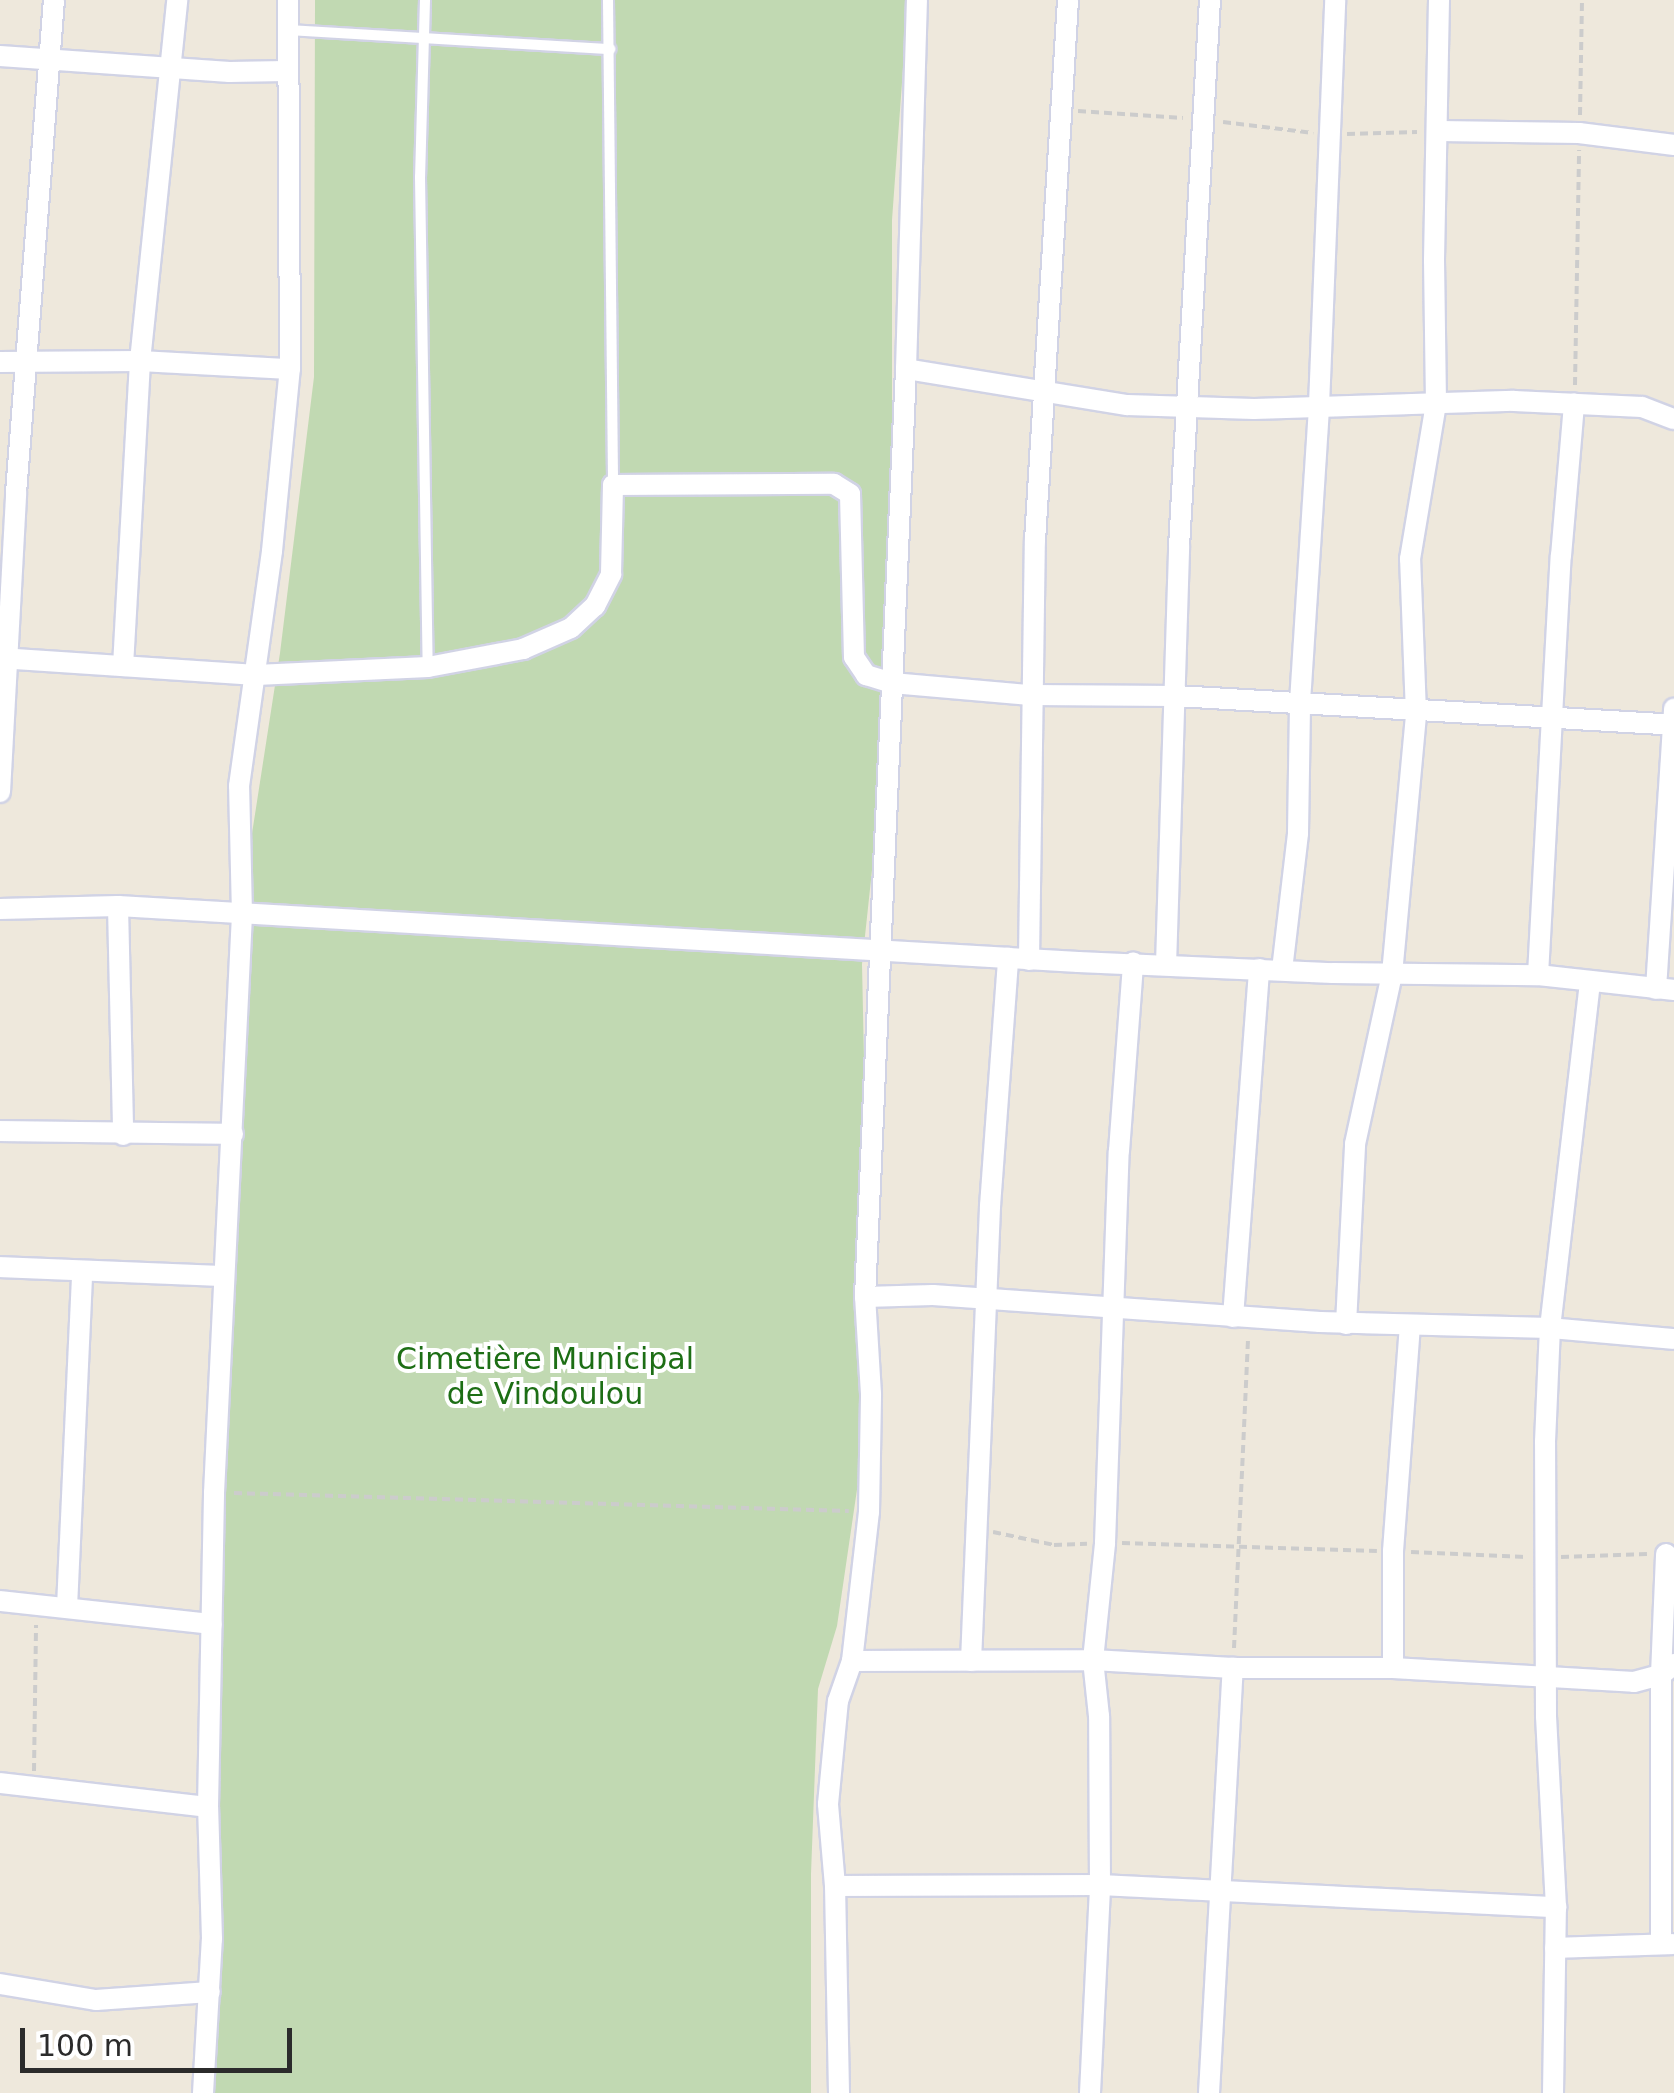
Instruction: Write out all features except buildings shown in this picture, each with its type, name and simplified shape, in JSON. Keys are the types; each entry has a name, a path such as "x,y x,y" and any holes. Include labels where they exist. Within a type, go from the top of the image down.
{"street":[{"path":"0,792 16,494 54,0"},
{"path":"123,666 140,360 177,0"},
{"path":"203,2093 210,1992 208,1807 214,1493 242,914 240,786 290,369 288,0"},
{"path":"839,2093 835,1886 828,1804 838,1702 852,1661 868,1512 870,1394 865,1297 906,369 917,0"},
{"path":"971,1661 986,1300 1018,959 1042,394 1064,110 1068,0"},
{"path":"1166,965 1167,827 1176,696 1179,547 1190,408 1210,0"},
{"path":"1282,970 1298,833 1300,702 1319,406 1335,0"},
{"path":"1346,1324 1354,1144 1392,974 1416,713 1410,559 1436,403 1434,260 1440,0"},
{"path":"0,56 172,68 286,70"},
{"path":"1439,131 1579,134 1674,144"},
{"path":"0,362 140,360 290,369"},
{"path":"906,369 1042,394 1190,408 1574,404 1642,407 1674,419"},
{"path":"1538,974 1555,716 1560,556 1574,404"},
{"path":"5,658 256,675 428,666 523,648 571,628 595,606 611,574 612,485 844,487 850,494 854,657 866,674 892,682 1030,695 1176,696 1673,725"},
{"path":"0,909 118,906 1018,959 1392,974 1538,974 1665,989 1674,708"},
{"path":"118,906 123,1135"},
{"path":"1090,2093 1100,1885 1099,1716 1093,1660 1105,1543 1119,1151 1134,963"},
{"path":"1241,1317 1258,969"},
{"path":"1553,2093 1556,1907 1545,1679 1545,1442 1550,1328 1590,981"},
{"path":"0,1131 233,1134"},
{"path":"0,1267 224,1276"},
{"path":"66,1607 82,1273"},
{"path":"865,1297 986,1300 1410,1327 1550,1328 1674,1340"},
{"path":"1392,1668 1393,1551 1410,1327"},
{"path":"1556,1948 1668,1944 1666,1554"},
{"path":"0,1602 212,1624"},
{"path":"852,1661 1093,1660 1233,1668 1392,1668 1634,1682 1667,1670"},
{"path":"1210,2093 1233,1668"},
{"path":"0,1783 208,1807"},
{"path":"835,1886 1100,1885 1556,1907"},
{"path":"0,1984 96,2000 210,1992"}],"lane":[{"path":"424,0 420,177 428,666"},
{"path":"608,0 612,485"},
{"path":"288,30 610,48"}],"path":[{"path":"1574,404 1582,0"},
{"path":"1064,110 1327,134 1439,131"},
{"path":"1233,1668 1240,1546 1241,1317"},
{"path":"214,1493 868,1512"},
{"path":"974,1528 1054,1545 1393,1551"},
{"path":"32,1787 37,1750 36,1606"}],"green space":[{"name":"Cimetière Municipal de Vindoulou","path":"315,0 908,0 892,220 892,683 862,964 871,1394 837,1626 818,1689 811,1874 811,2093 212,2093 214,1493 242,898 280,653 314,377"}]}
